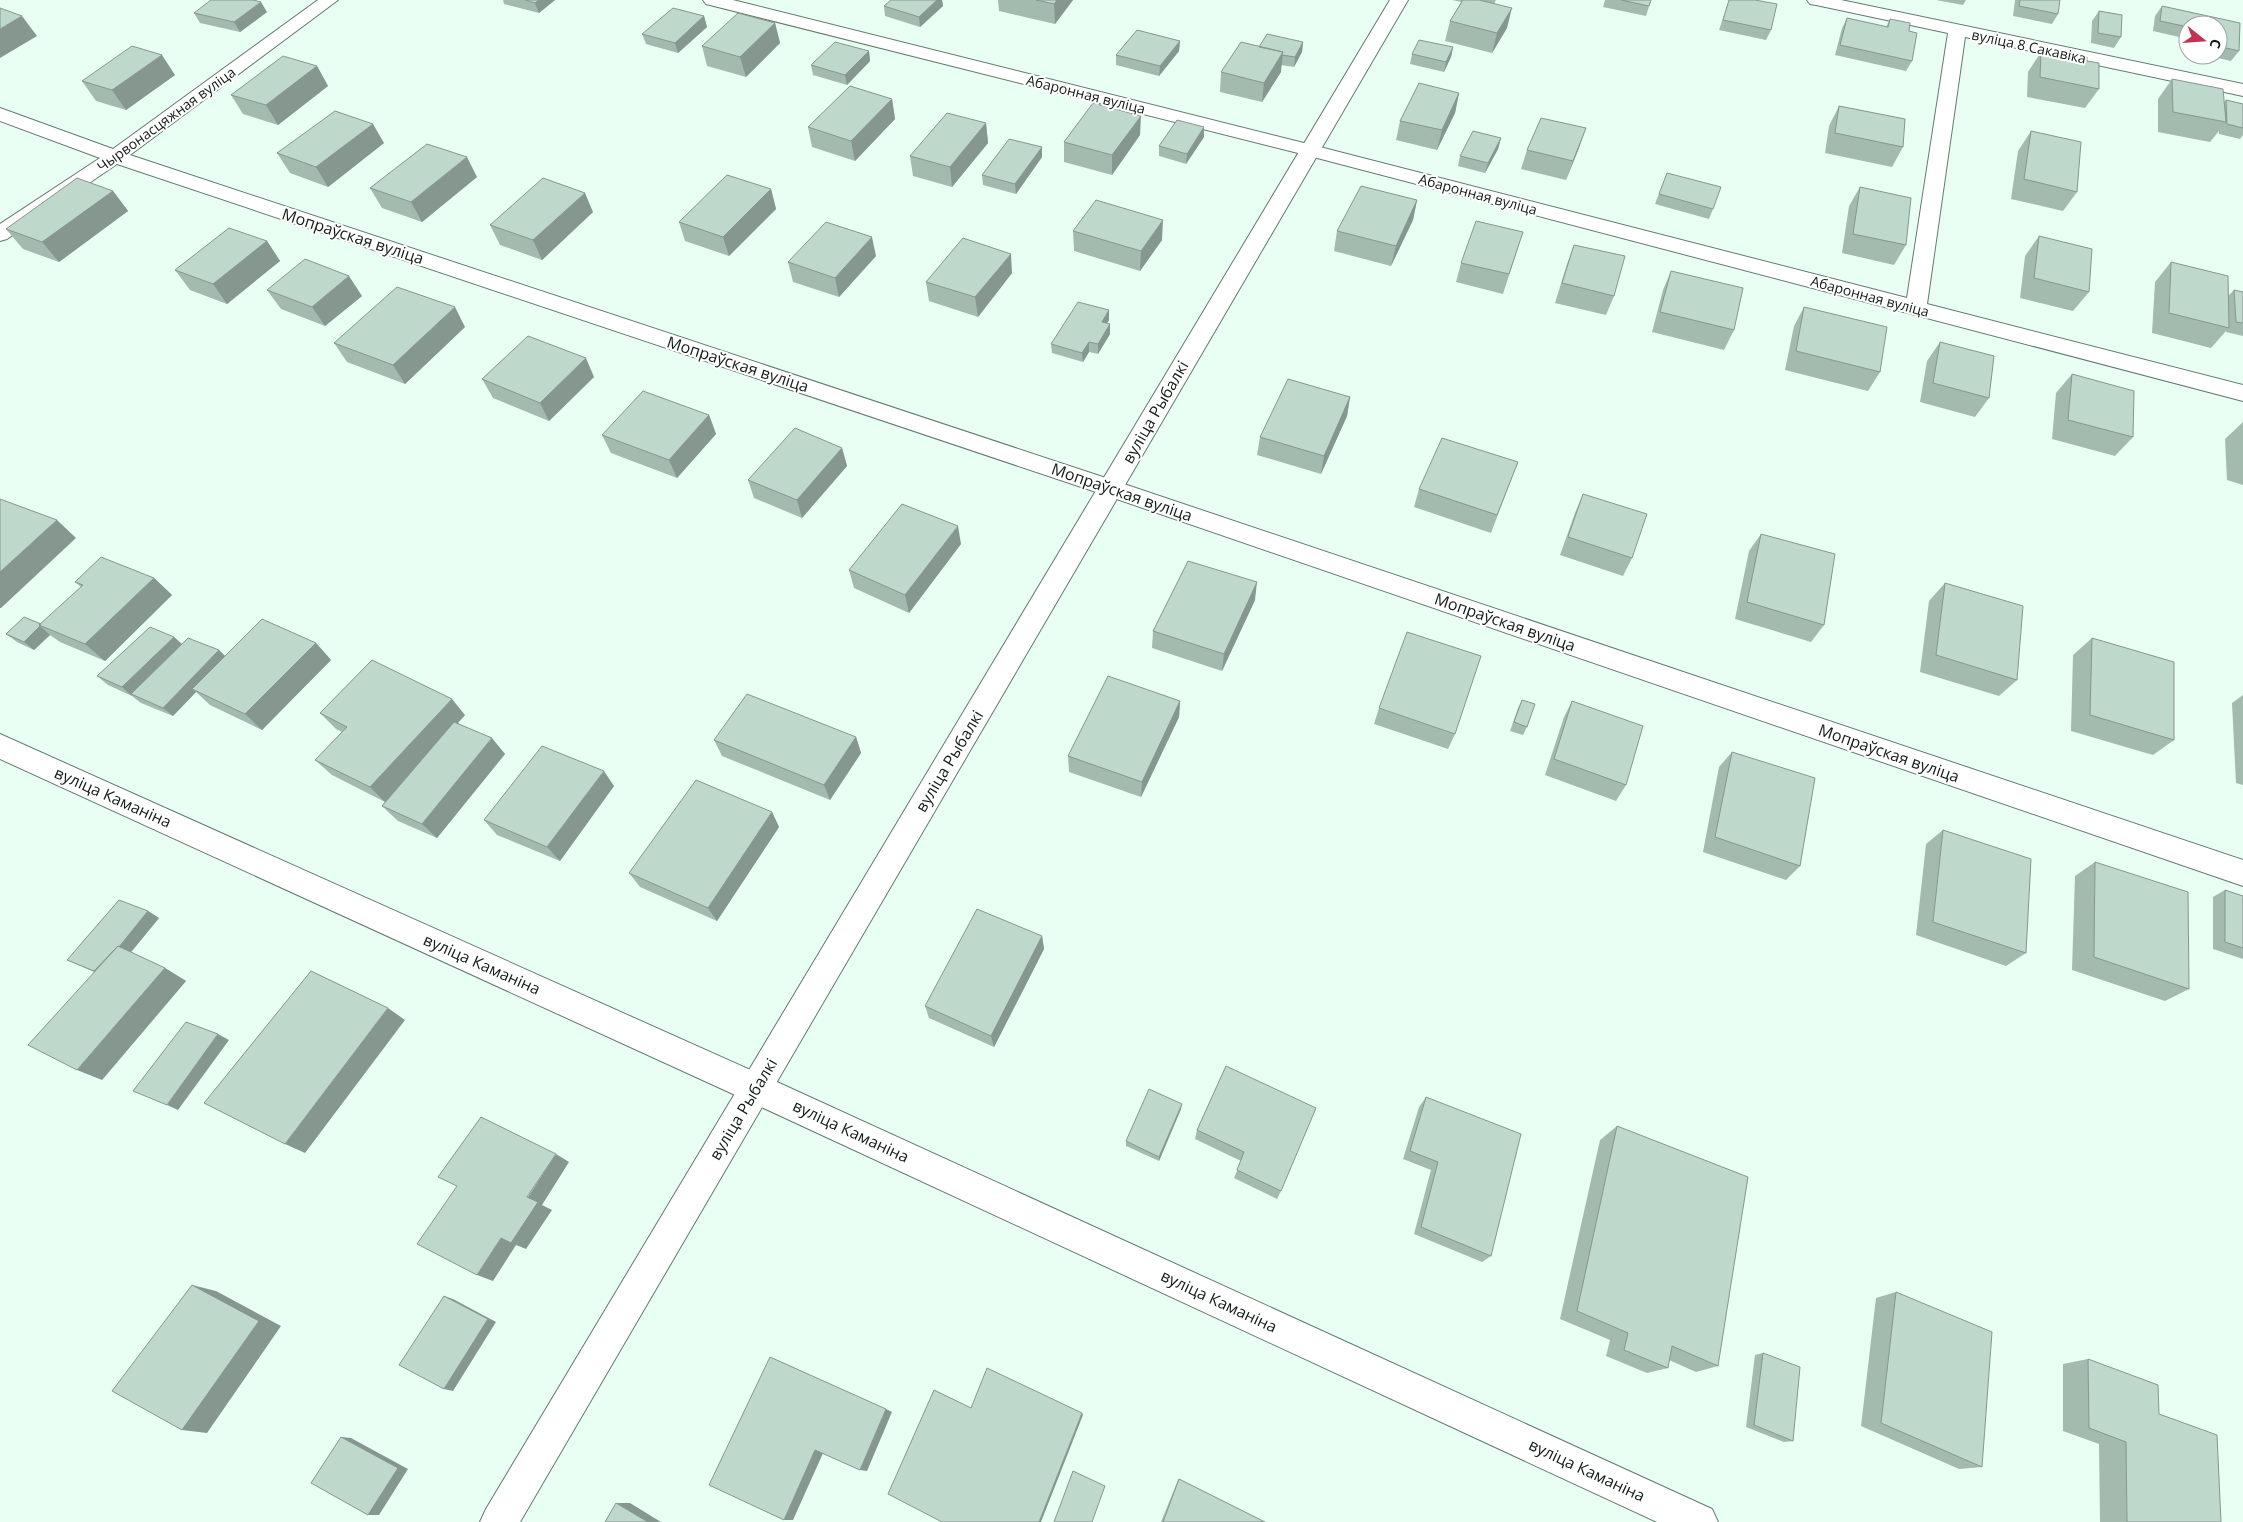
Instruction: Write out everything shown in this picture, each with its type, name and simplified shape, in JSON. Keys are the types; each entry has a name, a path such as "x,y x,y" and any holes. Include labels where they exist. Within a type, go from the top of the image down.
{"street":[{"name":"Чырвонасцяжная вуліца","path":"0,234 115,157 329,0"},
{"name":"Абаронная вуліца","path":"712,0 1308,150 2243,393"},
{"name":"вуліца Рыбалкі","path":"499,1522 1308,150 1399,0"},
{"name":"вуліца 8 Сакавіка","path":"1816,0 2243,90"},
{"path":"1916,308 1957,30"},
{"name":"Мопраўская вуліца","path":"0,114 115,157 1110,488 2243,873"},
{"name":"вуліца Каманіна","path":"0,746 755,1088 1699,1522"}],"building":[{"path":"211,0 253,0 261,2 234,22 194,13"},
{"path":"525,0 539,0 535,3"},
{"path":"891,0 937,0 919,17 884,6"},
{"path":"1036,0 1057,0 1054,4"},
{"path":"1463,0 1479,0 1512,8 1497,33 1450,21"},
{"path":"1621,0 1651,0 1649,6"},
{"path":"1729,0 1755,0 1777,4 1771,30 1723,20"},
{"path":"2020,0 2060,0 2058,14 2019,6"},
{"path":"2162,6 2203,15 2178,15 2178,25 2160,21"},
{"path":"0,8 22,16 0,29"},
{"path":"673,8 704,16 675,43 642,34"},
{"path":"2099,11 2122,15 2121,37 2098,33"},
{"path":"738,13 775,23 740,57 702,46"},
{"path":"1847,18 1888,27 1890,19 1910,23 1909,31 1917,33 1912,61 1840,45"},
{"path":"2228,20 2240,23 2239,51 2228,48"},
{"path":"1137,30 1180,41 1160,66 1116,55"},
{"path":"1267,34 1303,42 1295,57 1282,55 1283,52 1259,47"},
{"path":"1419,40 1453,47 1446,62 1412,54"},
{"path":"835,42 869,51 845,75 811,65"},
{"path":"1241,42 1283,52 1264,83 1221,72"},
{"path":"132,46 162,55 112,90 82,81"},
{"path":"2041,52 2077,60 2078,55 2087,57 2087,61 2099,63 2099,89 2040,77"},
{"path":"283,56 317,66 266,105 231,95"},
{"path":"2172,79 2223,89 2226,122 2173,112"},
{"path":"1419,83 1459,93 1442,130 1400,121"},
{"path":"850,86 892,99 851,141 808,127"},
{"path":"2226,100 2243,104 2243,128 2227,124"},
{"path":"1093,103 1141,116 1112,155 1064,142"},
{"path":"1839,106 1905,119 1903,147 1835,133"},
{"path":"335,111 373,124 316,167 277,153"},
{"path":"947,113 986,123 950,167 910,156"},
{"path":"1541,118 1586,128 1573,161 1527,150"},
{"path":"1177,120 1204,127 1187,154 1159,146"},
{"path":"1473,131 1501,138 1488,163 1460,156"},
{"path":"2031,131 2081,142 2077,192 2024,179"},
{"path":"1009,139 1042,147 1015,184 982,175"},
{"path":"427,144 467,157 411,202 370,188"},
{"path":"1667,173 1721,187 1713,209 1659,194"},
{"path":"727,175 771,189 723,237 679,222"},
{"path":"77,178 113,191 42,242 6,229"},
{"path":"543,178 585,193 533,240 490,225"},
{"path":"1361,186 1417,200 1396,246 1337,231"},
{"path":"1860,187 1911,198 1906,245 1853,234"},
{"path":"1096,200 1163,220 1141,251 1073,231"},
{"path":"1476,221 1523,232 1509,274 1461,263"},
{"path":"826,222 872,237 835,278 788,262"},
{"path":"229,228 267,241 213,284 175,270"},
{"path":"2039,236 2092,249 2089,292 2034,278"},
{"path":"963,238 1011,254 975,297 926,282"},
{"path":"1574,245 1625,256 1614,296 1562,283"},
{"path":"305,259 349,276 312,307 267,290"},
{"path":"2171,262 2228,276 2229,328 2169,313"},
{"path":"1671,271 1743,288 1734,330 1660,312"},
{"path":"397,287 455,307 393,365 334,343"},
{"path":"2234,290 2243,292 2243,323 2236,322"},
{"path":"1078,302 1109,310 1102,322 1110,324 1098,344 1089,342 1082,353 1051,344"},
{"path":"1804,307 1887,327 1880,372 1796,351"},
{"path":"528,336 586,358 540,403 482,379"},
{"path":"1940,342 1994,356 1989,398 1933,383"},
{"path":"2072,374 2134,391 2133,437 2068,420"},
{"path":"1288,379 1350,397 1324,456 1260,437"},
{"path":"643,391 709,415 669,460 602,435"},
{"path":"795,428 842,448 797,500 748,480"},
{"path":"1442,438 1518,462 1497,515 1419,489"},
{"path":"1583,494 1647,514 1632,558 1568,537"},
{"path":"0,499 57,520 0,572"},
{"path":"902,504 958,526 905,595 849,570"},
{"path":"1761,534 1835,554 1824,625 1747,602"},
{"path":"101,557 154,578 85,644 39,625 83,585 75,582"},
{"path":"1188,561 1257,582 1224,654 1153,631"},
{"path":"1945,583 2023,606 2017,680 1936,655"},
{"path":"24,617 41,624 24,642 6,634"},
{"path":"262,619 316,643 245,714 192,689"},
{"path":"150,627 174,637 122,687 97,676"},
{"path":"1407,632 1481,656 1455,734 1379,708"},
{"path":"188,638 219,650 163,708 131,694"},
{"path":"2092,638 2174,662 2174,740 2090,715"},
{"path":"372,660 452,699 370,787 315,760 347,727 320,713"},
{"path":"1108,676 1180,701 1142,782 1068,756"},
{"path":"747,694 856,737 824,785 714,740"},
{"path":"1522,700 1535,704 1527,727 1514,722"},
{"path":"1572,701 1643,726 1626,785 1554,759"},
{"path":"454,722 492,738 422,824 382,806"},
{"path":"542,746 604,771 547,847 484,820"},
{"path":"1732,752 1815,778 1800,866 1715,837"},
{"path":"696,780 772,812 708,908 629,873"},
{"path":"1943,830 2031,859 2026,953 1933,922"},
{"path":"2095,862 2188,892 2189,989 2094,957"},
{"path":"2225,890 2243,896 2243,948 2225,942"},
{"path":"119,900 148,911 119,947 94,971 67,960"},
{"path":"977,909 1042,936 991,1036 925,1006"},
{"path":"118,946 165,968 77,1070 28,1045"},
{"path":"311,971 388,1008 285,1144 204,1103"},
{"path":"186,1022 218,1034 167,1105 133,1091"},
{"path":"1226,1066 1316,1108 1281,1191 1237,1170 1244,1152 1197,1130"},
{"path":"1149,1089 1182,1104 1159,1157 1126,1141"},
{"path":"1426,1097 1521,1134 1491,1256 1421,1227 1438,1162 1410,1151"},
{"path":"481,1117 556,1154 527,1197 538,1202 511,1243 501,1238 477,1275 417,1244 457,1186 438,1177"},
{"path":"1617,1126 1748,1177 1718,1366 1672,1346 1668,1368 1624,1350 1628,1333 1577,1311"},
{"path":"192,1285 259,1321 182,1430 112,1391"},
{"path":"1896,1292 1992,1332 1982,1467 1881,1423"},
{"path":"444,1296 488,1319 444,1389 399,1365"},
{"path":"1763,1353 1800,1367 1793,1441 1754,1425"},
{"path":"770,1357 886,1409 860,1470 815,1450 784,1520 709,1485"},
{"path":"2088,1359 2158,1385 2159,1414 2217,1435 2221,1522 2127,1522 2126,1442 2089,1428"},
{"path":"987,1368 1082,1413 1039,1522 942,1522 888,1494 934,1390 971,1408"},
{"path":"341,1437 398,1468 368,1515 311,1483"},
{"path":"1073,1471 1105,1486 1092,1522 1054,1522"},
{"path":"1179,1479 1265,1522 1163,1522"},
{"path":"616,1503 648,1522 605,1522"}]}
